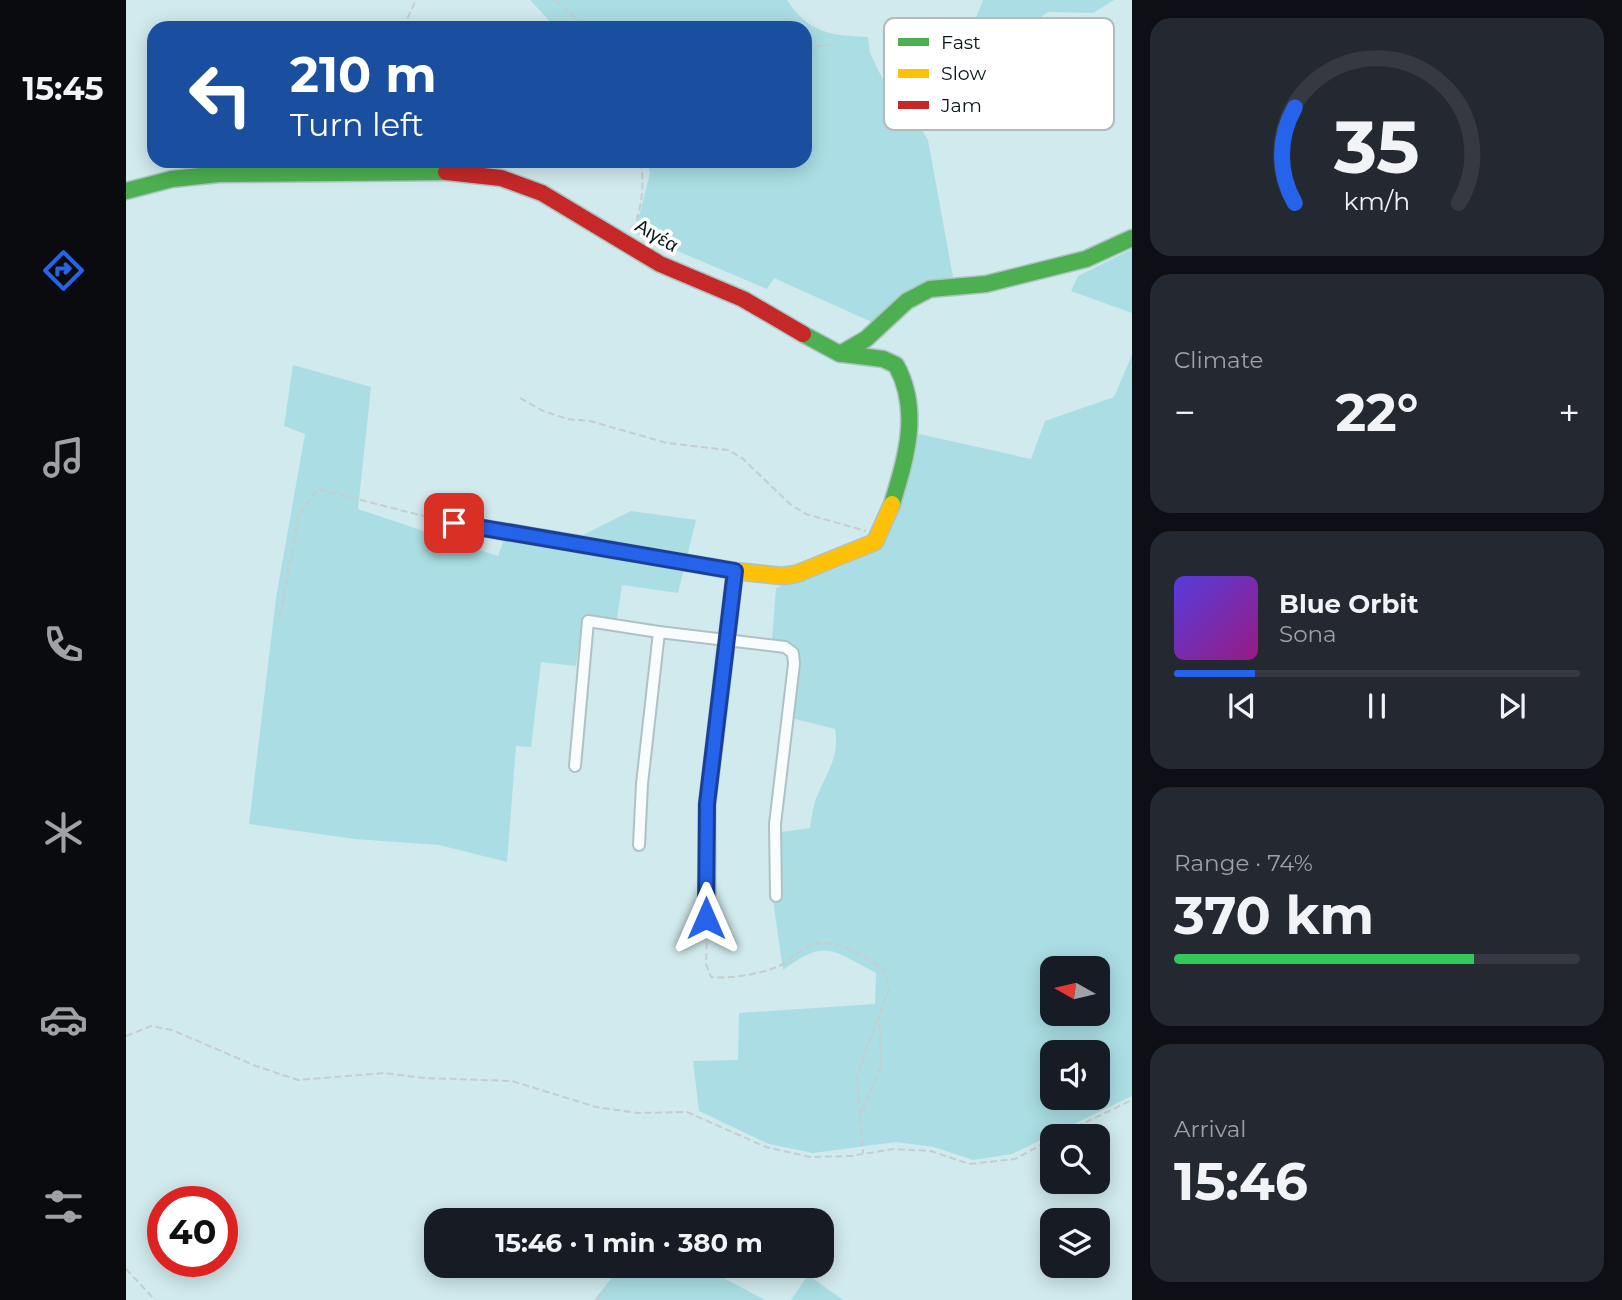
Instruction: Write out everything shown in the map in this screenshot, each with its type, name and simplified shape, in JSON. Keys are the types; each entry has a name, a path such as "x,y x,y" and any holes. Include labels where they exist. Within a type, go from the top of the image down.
{"street":[{"name":"Αιγέα","path":"126,191 163,178 213,174 416,171 502,179 528,187 618,237 660,264 744,299 818,345 840,354 870,356 896,365 906,387 910,428 881,535"},
{"path":"840,354 858,347 907,302 931,289 979,285 1037,270 1083,263 1132,238"},
{"path":"454,523 735,571 782,576 868,547 881,535"},
{"path":"706,918 707,804 735,571"},
{"path":"575,766 588,621 785,648 793,653 775,824 776,896"},
{"path":"639,845 642,784 659,632"}],"path":[{"path":"406,21 416,0"},
{"path":"555,0 580,21"},
{"path":"812,47 835,44"},
{"path":"618,237 635,225 641,207 641,168"},
{"path":"520,398 541,410 567,419 590,421 667,443 728,450 742,458 790,504 806,514 881,535"},
{"path":"281,616 299,514 318,489 454,523"},
{"path":"706,918 706,964 711,977 723,978 780,966 811,944 832,943 884,970 889,989 858,1074 863,1154"},
{"path":"862,1112 881,1066 879,1016"},
{"path":"126,1036 151,1026 172,1030 256,1066 298,1080 384,1073 424,1078 512,1080 596,1107 638,1113 687,1112 766,1147 810,1157 893,1149 931,1151 969,1164 1015,1159 1040,1145"},
{"path":"1082,1124 1132,1100"},
{"path":"126,1269 155,1300"},
{"path":"596,1300 606,1290"}],"shaded area":[{"path":"530,0 787,0 806,21 550,21"},
{"path":"983,0 1114,0 1093,13 1048,12 1040,18 976,18"},
{"path":"812,25 832,33 868,37 870,53 884,81 884,130 922,130 928,140 953,277 912,287 874,323 774,278 767,289 635,233 650,173 649,168 812,168"},
{"path":"1132,249 1132,313 1071,291 1078,276"},
{"path":"1132,355 1132,1096 1110,1107 1110,1040 1040,1040 1040,1110 1103,1110 1074,1124 1040,1124 1040,1140 1012,1154 973,1160 934,1147 896,1142 813,1153 769,1144 699,1111 693,1061 738,1060 739,1013 875,1004 876,973 829,951 809,954 783,970 773,900 781,899 781,832 810,828 815,802 834,755 836,738 835,729 791,718 800,651 790,644 772,641 776,588 850,563 875,548 885,538 919,434 1031,459 1045,421 1114,397"},
{"path":"293,365 371,387 358,509 498,556 510,524 583,535 631,511 696,520 678,593 622,585 617,619 583,615 576,666 541,662 531,747 516,746 507,862 439,845 355,839 249,824 276,598 305,434 284,426"},
{"path":"612,1278 724,1278 765,1300 594,1300"},
{"path":"806,1278 812,1278 843,1300 791,1300"}],"traffic: fast":[{"path":"126,191 172,179 219,174 446,172"},
{"path":"803,334 840,354 866,339 907,301 930,289 986,284 1086,259 1132,238"},
{"path":"843,354 883,359 896,365 904,382 908,399 909,434 892,504"},
{"path":"454,523 735,571"}],"traffic: slow":[{"path":"707,918 707,805 735,571 782,576 796,574 875,542 892,504"}],"traffic: jam":[{"path":"446,172 501,178 542,193 660,264 743,299 803,334"}],"route":[{"path":"454,523 735,571 707,804 706,918"}]}
